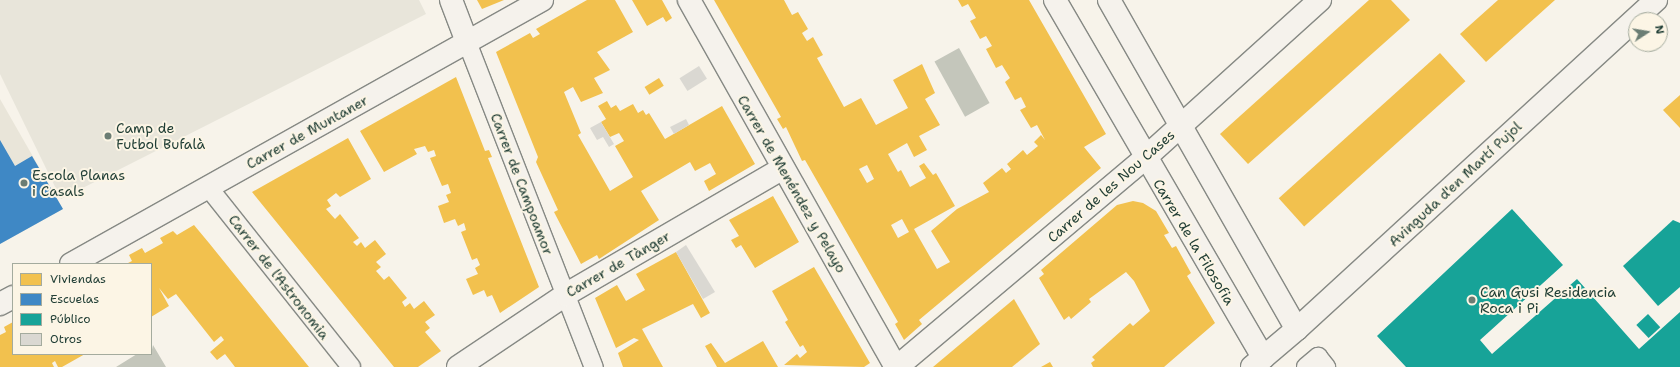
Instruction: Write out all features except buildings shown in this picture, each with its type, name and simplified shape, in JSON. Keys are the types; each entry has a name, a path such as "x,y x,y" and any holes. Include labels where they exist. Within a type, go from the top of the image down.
{"street":[{"name":"Carrer de Campoamor","path":"451,0 594,367"},
{"name":"Carrer de Muntaner","path":"74,263 542,0"},
{"name":"Carrer de Menéndez y Pelayo","path":"689,0 897,367"},
{"name":"Carrer de la Filosofia","path":"1055,0 1145,158 1257,363"},
{"path":"1110,0 1297,329"},
{"name":"Carrer de les Nou Cases","path":"897,367 1145,158 1320,0"},
{"name":"Avinguda d'en Martí Pujol","path":"1257,363 1297,329 1656,0"},
{"name":"Carrer de Tànger","path":"458,367 565,295 783,168"},
{"name":"Carrer de l'Astronomia","path":"208,187 351,367"},
{"path":"0,304 12,298"},
{"path":"1306,367 1318,357 1326,367"}],"shaded area":[{"name":"Camp de Futbol Bufalà","path":"0,0 419,0 426,14 61,199 0,74"},
{"path":"959,48 990,103 965,117 935,62"},
{"name":"Escola Planas i Casals","path":"0,99 63,209 0,244"},
{"path":"153,345 166,367 116,367 135,355 152,355"}],"place":[{"name":"Camp de Futbol Bufalà","path":"108,136"},
{"name":"Escola Planas i Casals","path":"24,183"},
{"name":"Can Gusi Residencia Roca i Pi","path":"1472,300"}]}
